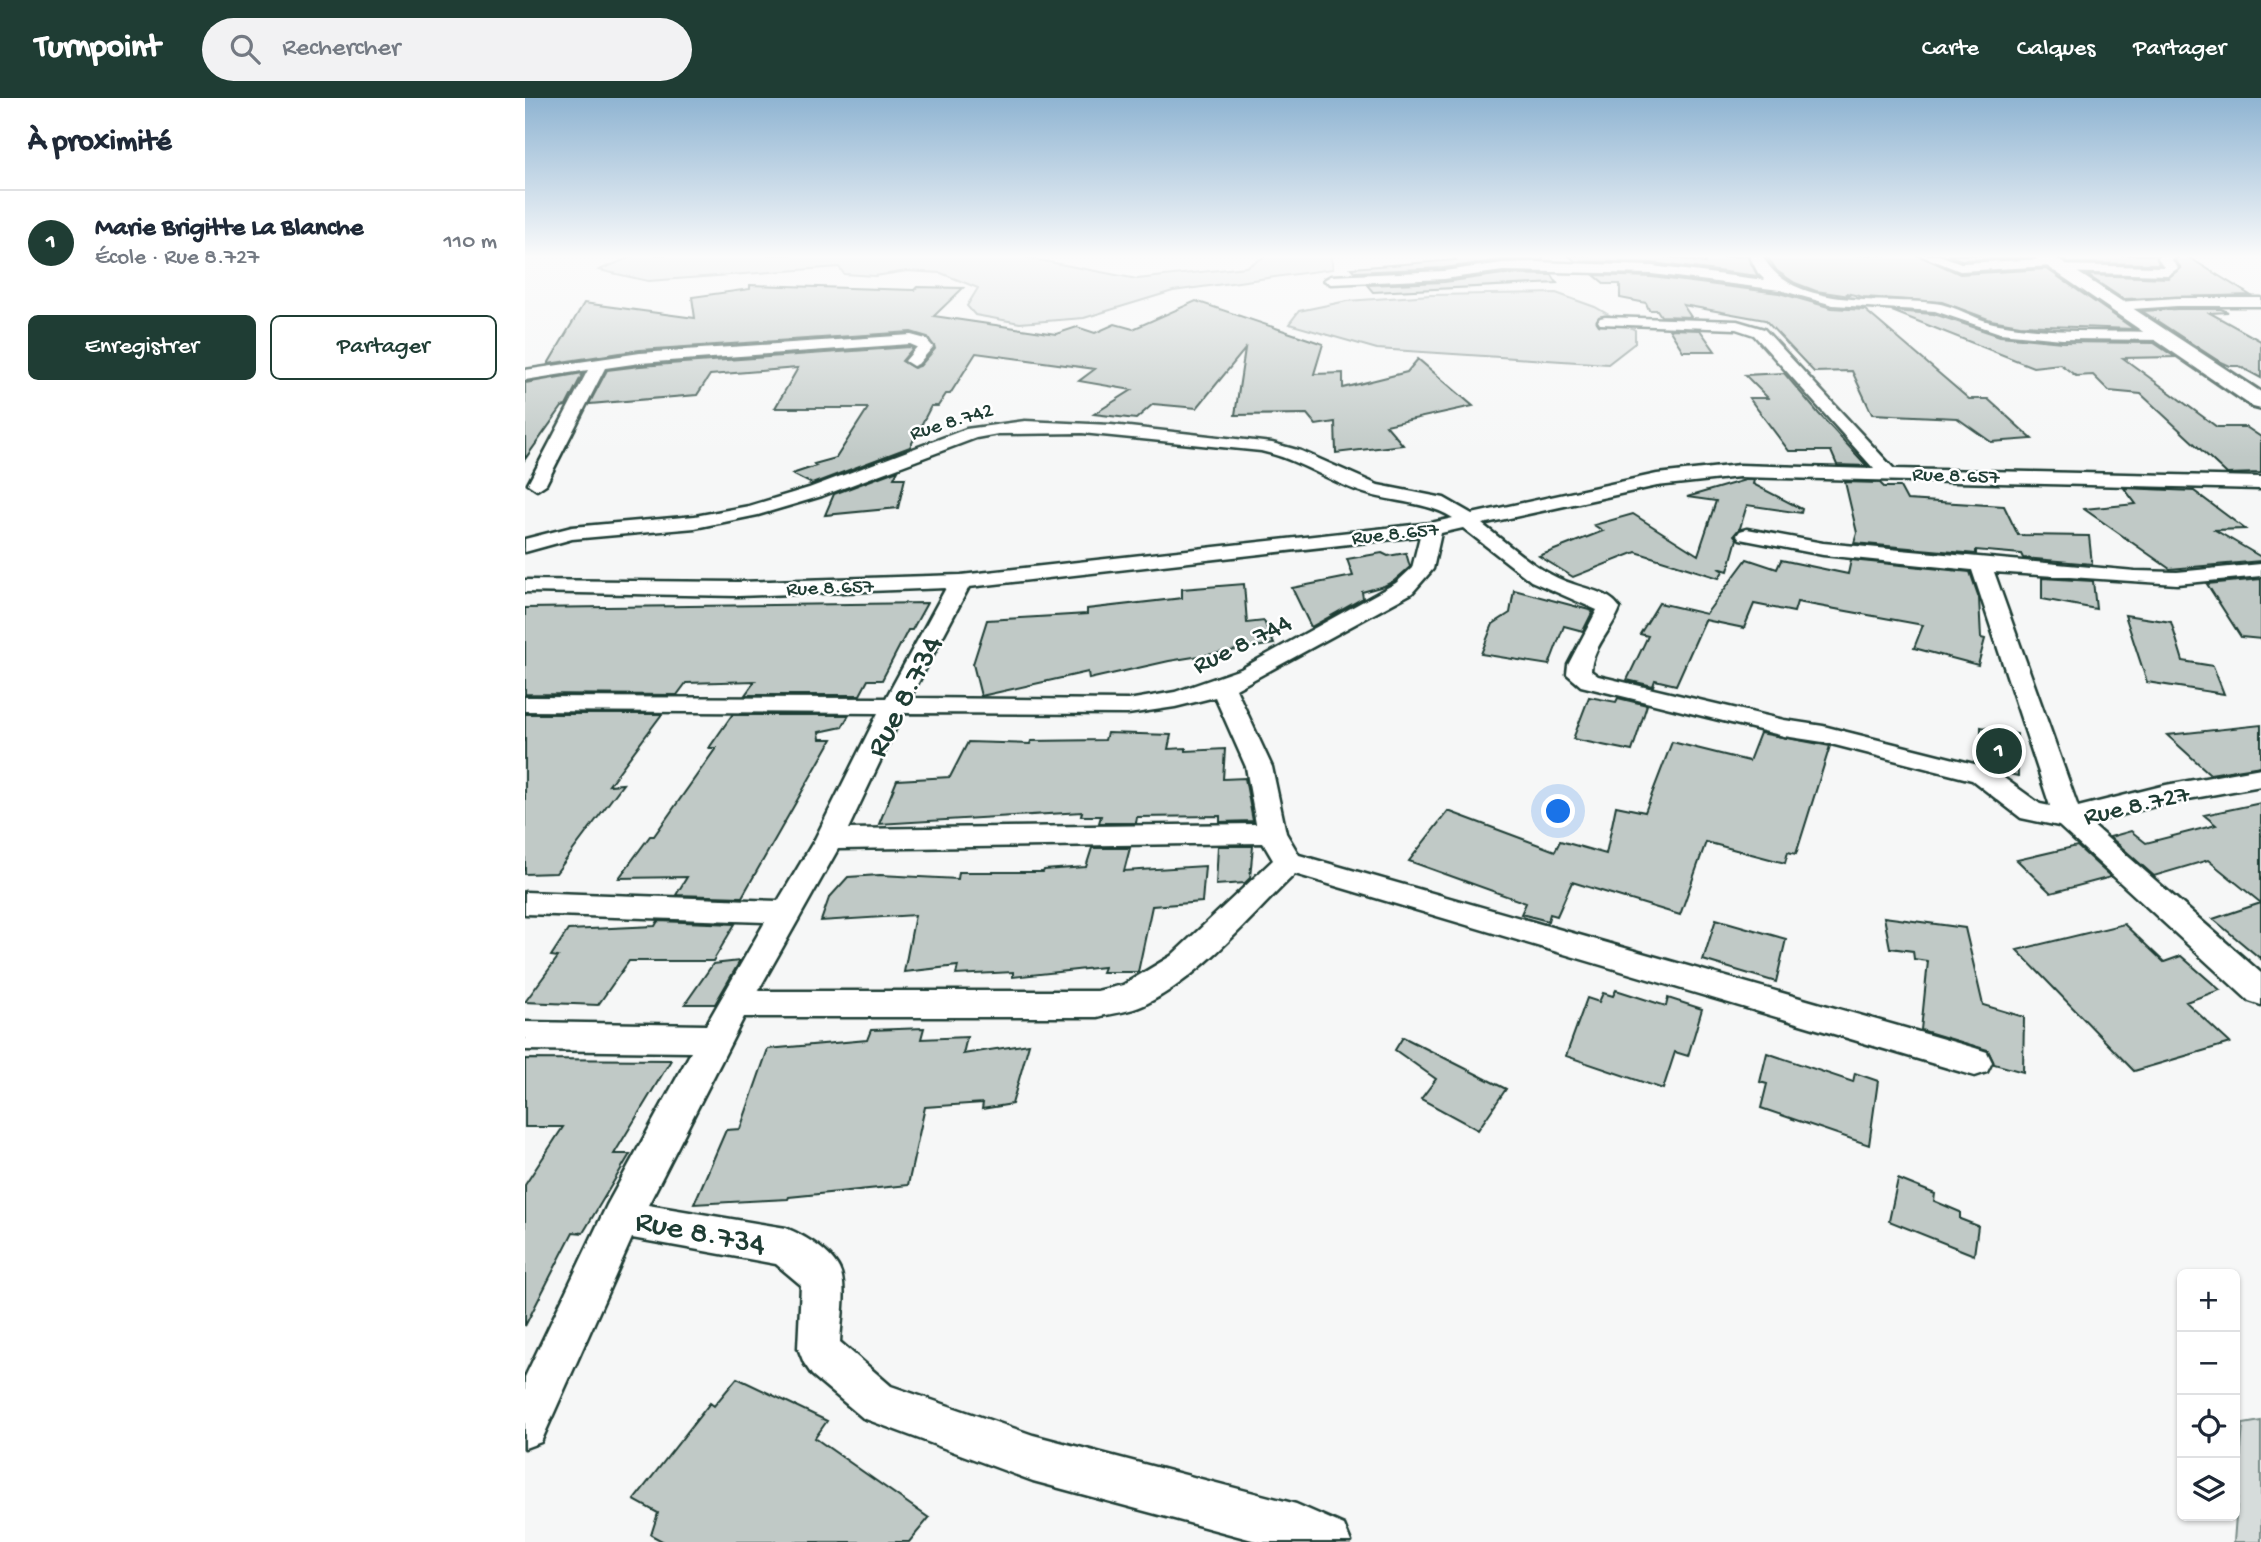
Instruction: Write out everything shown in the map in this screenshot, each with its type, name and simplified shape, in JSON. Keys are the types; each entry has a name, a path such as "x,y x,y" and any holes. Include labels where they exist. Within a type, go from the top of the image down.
{"street":[{"path":"1651,322 1737,325 1759,331 1887,472"},
{"path":"1979,322 1998,329 2165,336"},
{"path":"2143,322 2261,402"},
{"path":"525,375 640,358 911,339 921,342 925,347 913,361"},
{"path":"537,484 599,365"},
{"name":"Rue 8.742","path":"525,546 568,534 667,526 764,509 972,433 1000,426 1024,425 1150,435 1281,450 1368,488 1448,506 1462,514 1469,523 1530,571 1551,584 1599,599 1609,608 1606,618 1578,663 1579,674 1590,681 1784,728 1823,734 1981,774 2031,811 2068,819"},
{"name":"Rue 8.657","path":"525,586 738,589 961,581 1431,529 1685,476 1759,470 2261,482"},
{"name":"Rue 8.744","path":"525,704 1128,707 1172,703 1223,687 1404,589 1417,578 1428,562 1431,529"},
{"path":"1747,535 1822,549 1981,565 2177,578 2261,570"},
{"name":"Rue 8.727","path":"1981,565 2068,819 2166,794 2261,777"},
{"name":"Rue 8.734","path":"961,581 895,704 829,839 734,1004 621,1218 786,1248 822,1277 819,1348 827,1360 878,1403 1034,1458 1296,1528 1327,1542"},
{"path":"1223,687 1259,767 1272,833 1289,862 1975,1062"},
{"path":"2068,819 2261,992"},
{"path":"829,839 1272,833"},
{"path":"734,1004 1097,1004 1132,996 1182,965 1289,862"},
{"path":"525,903 787,912"},
{"path":"525,1036 715,1039"},
{"path":"525,1426 621,1218"}],"shaded area":[{"path":"1622,322 1635,330 1635,343 1608,364 1377,349 1289,324"},
{"path":"2261,1421 2261,1542 2234,1542 2236,1521 2240,1521 2243,1424"}],"building":[{"path":"573,322 977,322 1056,334 1077,327 1095,333 1115,324 1133,329 1148,322 1259,322 1323,344 1314,374 1343,373 1343,388 1407,372 1418,359 1473,406 1386,425 1403,445 1336,453 1335,422 1316,425 1307,414 1235,415 1245,349 1197,408 1153,404 1136,419 1094,414 1132,390 1079,381 1095,369 976,353 950,394 946,394 938,406 931,406 910,447 812,484 792,474 836,458 868,408 775,408 798,368 710,375 697,395 589,404 607,370 910,347 913,348 902,361 914,368 920,366 935,349 928,337 911,332 640,350 548,364"},
{"path":"1767,322 1879,322 1969,399 1988,399 2032,439 1991,442 1957,418 1872,414 1852,371 1814,372"},
{"path":"1921,322 1959,322 2000,336 2062,342 2154,343 2175,357 2123,358 2217,427 2246,427 2261,437 2261,473 2227,474 2141,394 2109,391 2093,375 2076,376 2060,364 2033,367"},
{"path":"2005,322 2124,322 2134,329"},
{"path":"2159,322 2227,322 2261,341 2261,378 2239,366 2230,366"},
{"path":"1669,329 1700,330 1715,351 1683,351"},
{"path":"583,373 566,406 562,407 525,459 525,383"},
{"path":"1784,373 1867,466 1837,465 1831,451 1789,451 1749,398 1768,398 1745,375"},
{"path":"898,470 894,478 905,478 898,508 825,515 834,494"},
{"path":"1745,480 1754,480 1753,484 1802,509 1801,513 1747,505 1740,528 1734,535 1737,539 1728,571 1718,568 1723,571 1719,578 1636,552 1573,577 1539,556 1603,531 1594,525 1633,514 1698,555 1716,501 1687,497"},
{"path":"1845,482 1880,483 1884,487 1900,487 1907,500 2004,506 2018,535 2089,536 2092,564 2023,558 2021,554 1976,550 1976,554 1854,543 1857,533"},
{"path":"2124,488 2194,491 2245,529 2215,530 2261,557 2261,561 2170,569 2084,509 2136,504"},
{"path":"1382,553 1388,556 1406,553 1410,567 1394,581 1362,592 1363,598 1311,627 1292,588 1353,576 1347,559"},
{"path":"1747,559 1777,569 1781,560 1848,574 1851,560 1970,572 1979,598 1981,638 1985,639 1978,665 1914,648 1923,625 1797,602 1794,612 1754,604 1744,628 1705,620 1676,685 1655,680 1653,686 1627,680 1648,636 1640,634 1659,603 1706,614"},
{"path":"2042,578 2093,581 2096,609 2042,599"},
{"path":"2261,579 2261,639 2241,637 2207,584"},
{"path":"1244,584 1247,623 1264,621 1274,644 1169,661 1089,679 1088,672 981,696 973,664 987,620 1087,614 1087,609 1182,598 1182,589"},
{"path":"1514,590 1593,611 1583,631 1564,626 1549,665 1481,654 1493,624 1510,613"},
{"path":"927,603 912,630 908,630 882,680 868,680 860,695 745,695 755,681 686,683 677,695 525,694 525,608"},
{"path":"2125,615 2171,622 2183,661 2213,666 2224,694 2147,682"},
{"path":"1589,697 1616,702 1618,698 1647,705 1632,751 1573,739"},
{"path":"525,714 662,714 609,785 623,784 556,873 525,874"},
{"path":"732,715 849,715 842,727 819,732 820,739 832,739 742,897 676,895 687,877 619,878 650,836 654,836 716,748 709,748"},
{"path":"2261,725 2261,766 2210,774 2167,735"},
{"path":"1981,727 2017,734 2018,776 2000,772 1981,763"},
{"path":"1107,733 1171,735 1168,749 1225,749 1223,779 1245,778 1253,821 1220,822 1220,816 1137,817 1136,823 1099,823 1101,816 1081,816 1082,812 879,824 897,780 950,777 968,742 1030,744 1031,741 1105,740"},
{"path":"1760,733 1830,746 1796,854 1788,852 1785,863 1706,842 1680,915 1572,882 1557,916 1550,914 1548,921 1521,914 1526,903 1409,861 1448,811 1555,851 1560,841 1606,854 1616,806 1645,812 1672,742 1749,761"},
{"path":"2261,803 2261,903 2208,860 2154,876 2110,837 2131,831 2146,843 2216,825 2204,815"},
{"path":"1218,846 1253,846 1250,878 1245,883 1216,885"},
{"path":"2077,846 2111,877 2051,893 2017,860"},
{"path":"1092,848 1130,848 1124,871 1205,866 1202,902 1152,906 1138,972 1102,972 1104,967 1013,977 1013,972 956,975 958,966 904,972 915,915 821,921 829,898 848,877 880,875 958,879 959,872 1043,872 1086,867"},
{"path":"2261,903 2261,959 2213,919"},
{"path":"1884,917 1965,928 1983,1005 2024,1017 2023,1072 1994,1064 1988,1050 1921,1030 1928,961 1914,959 1913,951 1890,948"},
{"path":"1716,919 1786,939 1776,982 1703,960"},
{"path":"658,921 735,924 713,961 629,961 598,1005 525,1002 558,957 551,956 568,930 655,926"},
{"path":"2124,924 2164,962 2181,956 2220,990 2186,1002 2230,1043 2134,1071 2017,950"},
{"path":"740,961 715,1004 685,1004 713,964"},
{"path":"1616,990 1666,1006 1668,998 1702,1009 1688,1056 1675,1052 1663,1089 1566,1056 1587,998 1599,1002 1603,993 1613,996"},
{"path":"924,1028 921,1039 967,1037 963,1054 1029,1044 1012,1104 982,1109 983,1103 925,1107 908,1185 788,1199 694,1204 726,1130 740,1129 768,1049 867,1040 871,1030"},
{"path":"1403,1037 1506,1089 1478,1130 1421,1099 1436,1079 1395,1050"},
{"path":"1767,1053 1853,1082 1855,1073 1878,1081 1869,1145 1761,1108 1767,1084 1760,1082"},
{"path":"525,1059 671,1060 614,1154 630,1154 583,1233 573,1232 525,1326 525,1185 563,1127 525,1127"},
{"path":"1898,1179 1935,1194 1934,1201 1960,1212 1960,1219 1978,1226 1974,1255 1889,1221"},
{"path":"737,1378 827,1421 815,1438 929,1518 909,1542 664,1542 651,1535 658,1513 634,1500 710,1403 714,1406"}],"place":[{"name":"Marie Brigitte La Blanche","path":"1999,751"}]}
